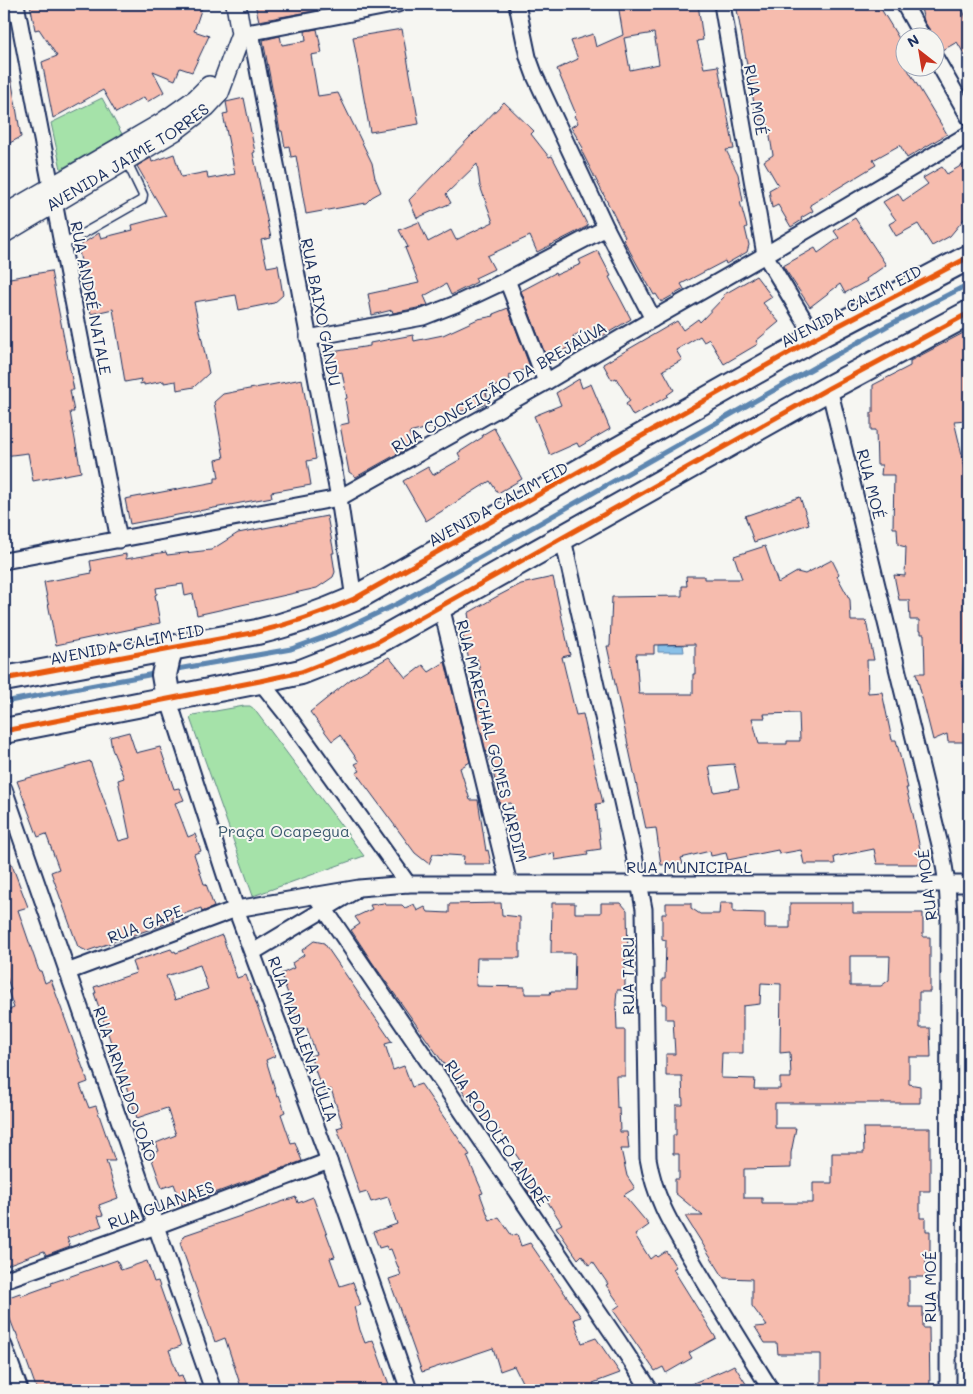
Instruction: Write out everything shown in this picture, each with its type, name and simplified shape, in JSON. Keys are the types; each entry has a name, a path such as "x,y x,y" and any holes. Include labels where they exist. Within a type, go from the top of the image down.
{"main road":[{"name":"AVENIDA CALIM EID","path":"4,731 168,674 288,625 322,614 354,599 815,338 969,257"},
{"name":"AVENIDA CALIM EID","path":"4,679 168,674 260,681 301,672 338,658 375,643 830,388 969,313"}],"street":[{"name":"RUA ANDRÉ NATALE","path":"16,4 119,540"},
{"path":"236,4 246,33 398,4"},
{"path":"517,4 528,57 535,76 606,228 653,319"},
{"name":"RUA MOÉ","path":"722,4 765,256 815,338"},
{"path":"904,4 917,28"},
{"name":"AVENIDA JAIME TORRES","path":"4,215 53,195 126,160 192,120 219,93 230,63 246,33"},
{"name":"RUA BAIXO GANDU","path":"246,33 340,498 354,599"},
{"name":"AVENIDA JAIME TORRES","path":"4,233 53,195 120,149 180,112 196,99 230,63"},
{"path":"946,77 969,117"},
{"name":"RUA CONCEIÇÃO DA BREJAÚVA","path":"4,561 340,498 765,256 969,134"},
{"path":"308,338 423,317 507,280 606,228"},
{"path":"507,280 546,382"},
{"name":"RUA MOÉ","path":"830,388 942,853 947,884 949,916 948,1390"},
{"name":"RUA TARU","path":"563,539 641,885 645,916 646,1092 648,1158 651,1176 663,1210 771,1390"},
{"name":"RUA MARECHAL GOMES JARDIM","path":"441,606 509,884"},
{"name":"RUA MADALENA JÚLIA","path":"168,674 236,909 409,1390"},
{"path":"260,681 287,715 408,884"},
{"name":"RUA ARNALDO JOÃO","path":"4,789 213,1390"},
{"path":"236,909 359,888 408,884"},
{"name":"RUA MUNICIPAL","path":"408,884 969,884"},
{"path":"253,952 359,888"},
{"name":"RUA RODOLFO ANDRÉ","path":"315,895 650,1390"},
{"name":"RUA GAPE","path":"67,972 236,909"},
{"name":"RUA GUANAES","path":"4,1280 328,1162"},
{"path":"4,1346 20,1390"}],"lane":[{"path":"63,246 142,199 143,195 126,160"}],"green space":[{"path":"102,98 122,134 61,169 51,123"},
{"name":"Praça Ocapegua","path":"250,706 254,709 364,856 253,896 190,718 193,715"}],"water":[{"path":"658,645 683,645 684,652 658,652"}],"building":[{"path":"30,4 203,4 194,31 209,36 192,72 180,68 175,80 153,71 164,92 147,102 144,97 116,113 103,90 53,118 42,62 57,56 39,29 35,30"},
{"path":"255,4 323,4 324,9 259,21"},
{"path":"618,4 698,4 703,40 697,41 704,68 718,66 734,149 726,150 738,174 743,201 740,202 747,227 745,228 749,245 747,252 726,264 725,261 681,284 684,289 661,302 656,294 654,295 623,239 625,237 581,150 583,148 571,127 578,123 574,116 576,114 557,69 578,59 571,41 593,34 596,47 623,35","holes":["654,33 659,64 630,70 624,38"]},
{"path":"736,4 878,4 896,34 896,78 913,78 947,134 907,158 900,145 873,160 876,165 810,205 813,211 791,227 778,205 772,208 769,190 778,185 764,161 773,155 767,119 757,120"},
{"path":"920,4 961,4 969,27 969,62 957,42 946,48 946,28 929,28 924,21"},
{"path":"317,29 322,53 311,55 318,96 338,93 372,163 375,178 381,192 366,203 306,214 296,156 291,157 289,146 285,147 282,131 280,131 263,40 280,36 282,45 306,41 305,31"},
{"path":"402,29 419,124 370,132 353,37"},
{"path":"11,77 21,137 4,146 4,78"},
{"path":"244,98 255,152 253,153 271,238 261,240 267,267 278,265 283,295 274,303 239,310 236,295 194,302 209,373 194,387 177,390 176,381 144,385 144,383 140,384 141,379 125,382 113,309 91,314 79,251 82,244 99,233 101,238 133,230 132,225 166,216 137,166 151,158 152,162 174,154 181,177 207,172 208,179 235,174 223,114 228,113 226,102"},
{"path":"504,102 534,131 531,134 549,157 552,156 588,226 537,252 530,236 487,256 494,269 475,278 477,282 451,295 446,284 424,296 428,305 393,313 392,310 372,315 368,294 419,283 405,248 408,247 399,230 419,222 428,242 451,230 456,240 493,222 480,186 477,164 446,194 451,203 417,218 409,200"},
{"path":"969,161 969,213 950,236 932,246 918,224 896,236 889,224 896,220 883,202 898,193 903,201 928,184 923,178 942,167 947,174"},
{"path":"855,218 886,265 866,279 867,281 845,293 840,284 810,307 783,266 815,248 818,253 839,238 834,231"},
{"path":"598,251 631,319 591,343 584,331 573,336 576,344 547,359 521,291 555,273 556,275 581,264 579,260"},
{"path":"51,271 74,390 70,390 74,412 70,412 81,472 33,481 28,453 4,456 4,279"},
{"path":"756,276 772,297 763,303 779,322 756,341 758,344 724,364 709,339 704,342 700,336 676,350 682,360 663,370 674,390 668,396 633,416 626,404 630,401 616,378 612,380 603,364 677,321 683,330 698,319 700,322 724,297 723,295"},
{"path":"508,308 530,367 509,376 510,380 487,390 489,402 479,407 449,414 449,417 435,420 436,426 409,433 415,444 356,477 349,472 340,425 349,423 342,372 330,375 325,353 370,346 370,343 413,335 414,341 443,335 478,319 494,316 493,314"},
{"path":"969,330 969,404 967,404 967,420 954,421 969,484 969,632 968,646 964,646 962,686 969,686 969,742 948,742 947,734 933,740 916,673 925,673 924,634 921,634 921,631 919,631 919,620 910,620 909,600 899,600 894,575 905,576 906,547 898,545 897,528 893,528 894,475 881,475 882,465 877,465 876,430 871,430 871,413 873,413 873,385 910,366 910,361"},
{"path":"302,379 316,459 307,461 311,485 271,492 272,497 130,524 125,499 215,482 215,478 219,478 216,460 224,458 214,402 223,394"},
{"path":"579,379 582,388 591,384 610,429 579,447 577,443 550,455 534,416 561,405 556,393"},
{"path":"494,428 522,479 498,493 490,481 426,521 403,481 428,467 433,475 461,459 458,453"},
{"path":"800,497 809,524 754,542 745,516"},
{"path":"327,516 334,553 332,553 335,572 333,577 317,588 197,615 193,594 185,596 183,584 156,588 157,594 155,595 160,623 56,645 44,582 92,573 90,561 126,554 126,559 166,552 167,555 211,550 238,533"},
{"path":"765,546 778,583 797,572 805,574 832,560 839,574 837,576 850,600 851,621 866,621 874,660 867,660 868,693 882,692 892,740 896,740 908,788 906,788 923,864 877,864 874,849 834,857 835,864 804,864 801,850 779,854 778,850 728,860 726,853 711,856 710,851 681,858 683,864 661,865 656,828 646,829 607,646 610,646 612,597 682,596 682,586 687,586 686,576 704,576 704,579 742,579 734,556","holes":["695,644 693,694 639,694 636,654 654,654 654,645","799,713 800,741 787,741 787,744 759,744 752,718 765,718 764,714","734,764 739,788 714,792 709,766"]},
{"path":"553,577 570,655 562,657 576,715 583,714 603,803 596,804 601,849 587,851 588,855 555,860 554,853 522,860 511,803 500,805 489,751 486,752 471,690 484,687 477,658 469,660 461,627 470,625 468,613 496,597 521,584"},
{"path":"389,657 406,678 423,665 429,672 445,662 470,762 460,768 470,800 478,800 486,851 488,850 491,864 463,864 464,856 433,854 429,864 415,853 356,773 360,771 355,764 359,762 340,735 332,741 310,712 351,679"},
{"path":"129,732 136,753 160,747 174,789 179,788 184,800 175,803 188,837 195,834 201,851 194,854 214,907 202,912 201,908 172,918 174,921 87,951 78,947 51,872 59,869 46,834 38,837 17,781 90,761 119,841 130,838 118,780 124,778 112,749 110,737"},
{"path":"4,847 28,907 18,910 39,971 41,971 45,983 51,980 88,1082 80,1085 89,1108 96,1106 115,1161 106,1161 118,1198 99,1205 103,1215 98,1216 102,1226 67,1238 70,1246 46,1255 44,1251 4,1266 4,1012 14,1008 8,991 11,990 4,970"},
{"path":"384,903 385,905 402,905 405,908 414,904 417,911 425,907 428,912 449,913 449,904 501,903 502,915 520,917 520,958 477,958 476,986 525,987 525,994 550,994 551,991 574,991 575,953 551,953 552,903 575,903 575,913 601,913 601,903 621,903 627,910 628,959 625,959 625,990 617,990 616,1002 617,1030 625,1030 625,1076 616,1076 620,1132 627,1132 629,1149 621,1149 627,1176 635,1188 624,1195 649,1225 635,1235 650,1259 666,1251 676,1267 673,1269 716,1338 689,1353 692,1358 666,1373 663,1367 655,1371 613,1310 620,1305 593,1262 589,1265 582,1255 578,1259 556,1227 562,1224 544,1196 535,1202 526,1188 528,1187 514,1166 521,1162 493,1121 487,1125 372,962 351,930 360,924 355,917 372,909 370,905"},
{"path":"666,903 691,903 691,908 700,914 719,914 720,903 733,903 733,912 765,913 765,928 790,928 790,903 853,903 853,913 923,913 923,937 930,937 930,992 919,992 919,1028 930,1028 931,1057 909,1057 909,1084 920,1086 920,1103 775,1103 775,1128 796,1128 791,1153 791,1168 744,1169 744,1198 762,1198 762,1203 813,1203 813,1183 832,1183 832,1153 864,1153 863,1128 930,1128 930,1191 920,1191 920,1218 926,1218 926,1231 930,1231 930,1261 926,1261 926,1277 909,1277 909,1307 923,1307 923,1328 929,1328 930,1390 821,1390 821,1354 778,1354 777,1343 765,1343 755,1327 767,1326 752,1306 752,1279 724,1278 685,1216 703,1216 675,1193 675,1179 679,1179 679,1154 673,1154 673,1135 676,1135 676,1105 683,1105 682,1076 666,1076 666,1054 675,1054 673,1019 666,1019 666,1004 662,1004 662,979 665,979 666,940 662,939 662,914 666,914","holes":["850,956 890,956 889,980 881,986 850,986","761,983 781,984 780,1053 790,1052 791,1078 780,1078 780,1089 754,1089 755,1079 721,1078 722,1053 743,1053 743,1006 760,1004"]},
{"path":"222,935 237,978 246,975 275,1056 266,1060 277,1096 279,1095 285,1112 281,1114 291,1143 295,1142 302,1161 182,1205 174,1184 162,1188 150,1154 159,1151 156,1143 176,1135 167,1108 137,1118 94,993 96,993 94,987 136,973 132,962 171,949 176,953","holes":["200,965 208,989 175,1000 166,976"]},
{"path":"314,941 324,943 392,1042 385,1044 393,1070 404,1066 412,1087 421,1084 470,1155 467,1156 483,1193 480,1194 490,1221 499,1217 512,1236 517,1234 521,1246 530,1243 581,1317 574,1319 582,1343 596,1338 620,1373 593,1383 595,1390 526,1390 514,1366 500,1371 493,1348 422,1372 389,1279 401,1275 391,1249 388,1250 386,1246 379,1248 373,1232 397,1224 388,1197 371,1202 367,1192 360,1194 337,1128 343,1126 331,1089 323,1092 310,1056 316,1054 307,1028 301,1031 281,974 294,968 292,963 304,955 302,950"},
{"path":"296,1197 298,1203 313,1197 335,1257 330,1258 340,1286 353,1282 361,1305 354,1307 360,1330 365,1343 373,1340 391,1390 242,1390 225,1338 215,1342 180,1243 185,1235"},
{"path":"117,1260 121,1270 147,1261 154,1282 158,1281 181,1346 169,1350 178,1376 182,1375 187,1390 37,1390 5,1306 9,1297 20,1293 21,1296 52,1285 51,1283"},
{"path":"734,1365 750,1390 677,1390 724,1370"}],"waterway":[{"path":"172,670 291,649 338,632 399,603 887,326 969,284"},
{"path":"4,702 159,673"}],"cycle path":[{"path":"4,679 257,632 307,618 354,599 815,338 969,257"},
{"path":"4,731 301,672 375,643 829,388 969,313"}]}
